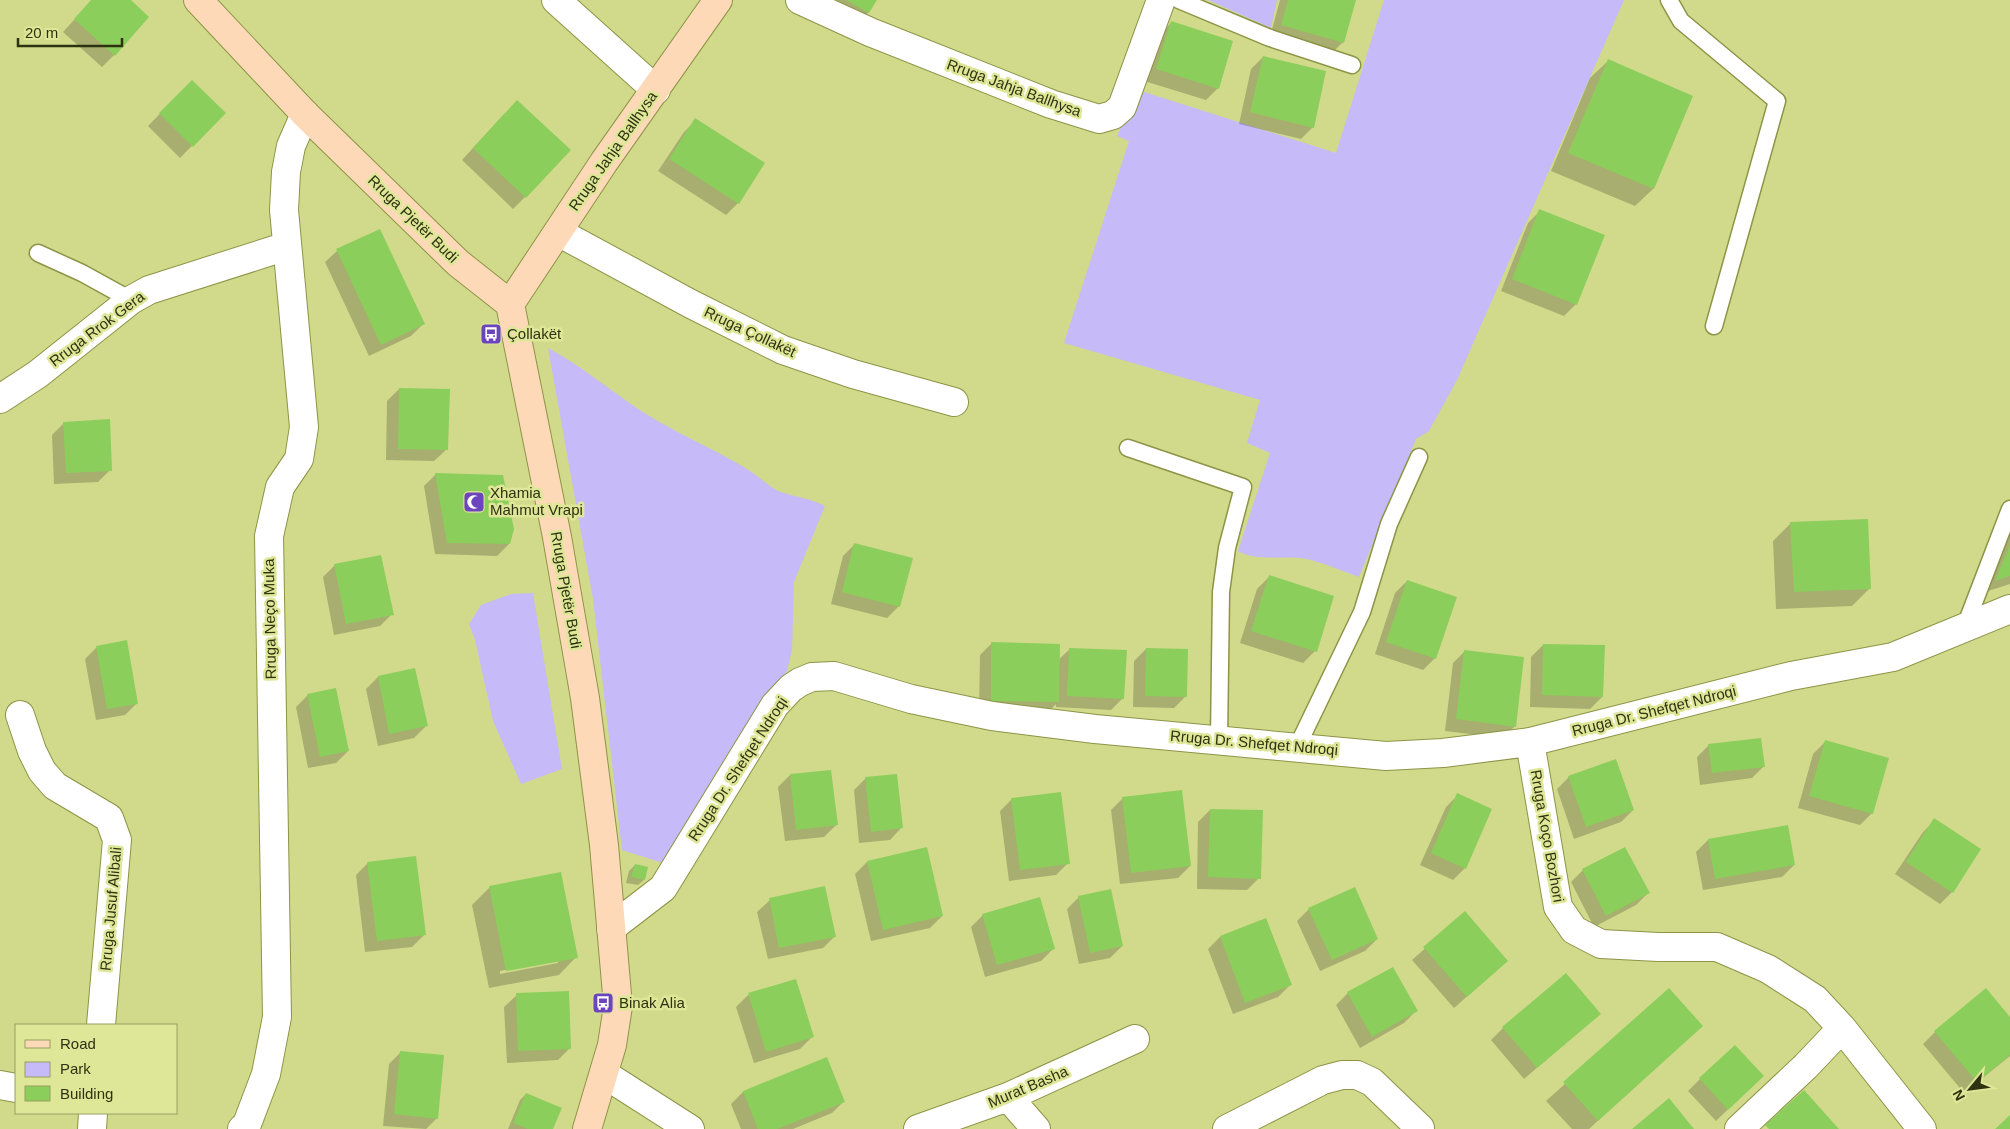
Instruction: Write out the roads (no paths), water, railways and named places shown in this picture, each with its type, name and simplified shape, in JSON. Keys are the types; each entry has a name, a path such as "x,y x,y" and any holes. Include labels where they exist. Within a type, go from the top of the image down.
{"main road":[{"name":"Rruga Pjetër Budi","path":"198,0 305,114 458,263 510,304 556,528 586,698 604,845 618,1006 612,1045 587,1129"},
{"name":"Rruga Jahja Ballhysa","path":"510,304 604,162 718,0"}],"street":[{"path":"556,0 656,90"},
{"name":"Rruga Jahja Ballhysa","path":"800,0 946,64 1099,120 1113,115 1122,106 1161,0"},
{"name":"Rruga Neço Muka","path":"242,1129 247,1124 266,1074 277,1017 269,536 280,487 299,459 304,427 284,210 286,172 291,146 305,114"},
{"name":"Rruga Çollakët","path":"558,232 691,304 783,350 852,374 954,402"},
{"name":"Rruga Rrok Gera","path":"0,399 38,374 130,300 149,290 287,246"},
{"name":"Rruga Dr. Shefqet Ndroqi","path":"611,928 663,888 775,705 791,688 812,677 834,676 911,700 992,716 1095,729 1386,756 1443,753 1530,742 1791,676 1892,657 2010,609"},
{"name":"Rruga Jusuf Alibali","path":"20,715 32,751 42,771 56,786 109,818 117,840 101,1024"},
{"name":"Rruga Koço Bozhori","path":"1530,742 1558,906 1574,930 1601,944 1658,947 1717,947 1768,969 1814,999 1842,1028 1922,1129"},
{"path":"1739,1129 1806,1066 1842,1028"},
{"name":"Murat Basha","path":"918,1129 1008,1097 1136,1039"},
{"path":"604,1074 690,1129"},
{"path":"1227,1129 1323,1080 1342,1075 1357,1075 1372,1082 1420,1128"},
{"path":"0,1085 15,1088"},
{"path":"1008,1097 1036,1129"},
{"path":"92,1129 93,1114"}],"lane":[{"path":"1179,0 1270,38 1352,66"},
{"path":"1669,0 1681,21 1777,101 1714,326"},
{"path":"38,253 82,273 130,300"},
{"path":"1128,448 1243,488 1227,548 1221,592 1219,739"},
{"path":"1297,747 1362,612 1389,524 1418,457"},
{"path":"1964,629 2010,509"}],"place":[{"name":"Çollakët","path":"491,334"},
{"name":"Xhamia Mahmut Vrapi","path":"474,502"},
{"name":"Binak Alia","path":"603,1003"}]}
